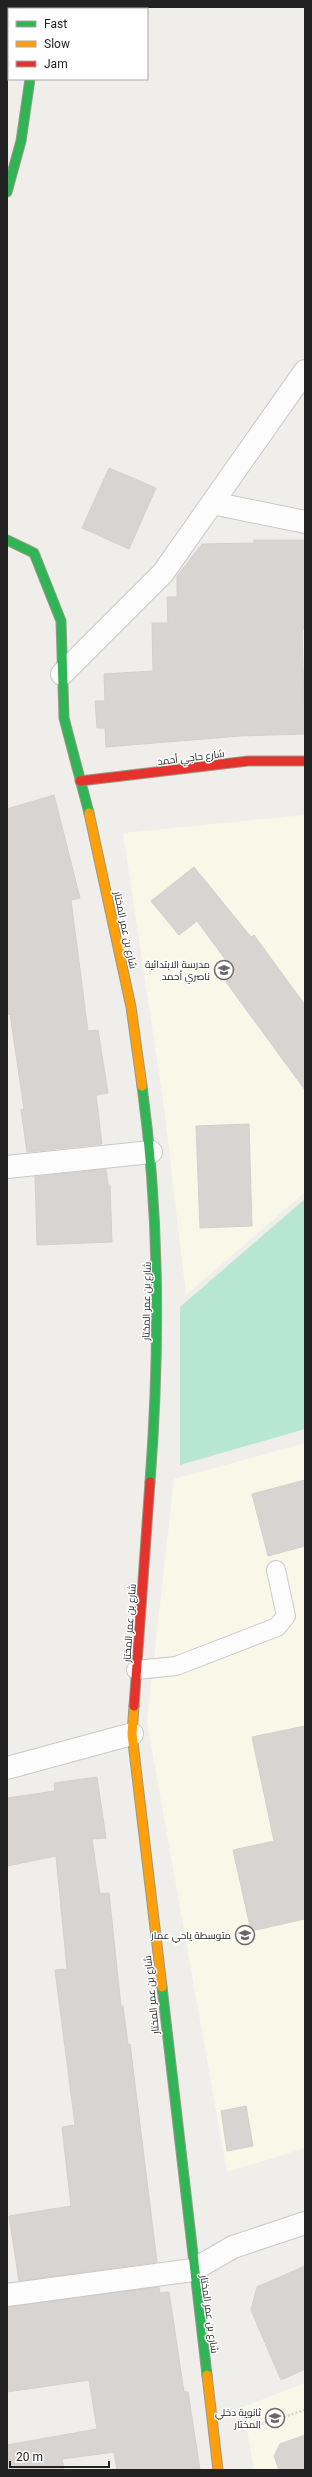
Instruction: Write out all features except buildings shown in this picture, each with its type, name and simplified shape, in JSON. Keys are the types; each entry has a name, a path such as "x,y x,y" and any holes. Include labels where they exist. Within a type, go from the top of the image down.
{"street":[{"path":"8,186 20,141 30,80"},
{"path":"62,674 163,573 305,371"},
{"path":"212,503 305,522"},
{"name":"شارع بن عمر المختار","path":"7,540 34,553 61,621 64,718 96,841 131,1006 151,1152 158,1276 154,1434 132,1734 193,2270 218,2470"},
{"name":"شارع حاجي أحمد","path":"80,781 248,761 305,761"},
{"path":"7,1167 151,1152"},
{"path":"7,1768 132,1734"},
{"path":"7,2295 193,2270 233,2247 305,2223"}],"lane":[{"path":"136,1670 176,1666 277,1627 286,1616 276,1570"}],"path":[{"path":"214,2439 305,2410"}],"shaded area":[{"name":"مدرسة الابتدائية ناصري أحمد","path":"305,815 305,1192 186,1295 164,1107 123,833"},
{"name":"متوسطة ياحي عمار","path":"305,1443 305,2148 227,2172 147,1722 174,1479"},
{"name":"ثانوية دخلي المختار","path":"305,2383 305,2470 254,2470 243,2407"}],"green space":[{"path":"305,1199 305,1429 180,1465 180,1307"}],"traffic: fast":[{"path":"7,192 21,141 30,80"},
{"path":"7,540 34,553 61,621 64,718 89,813"},
{"path":"142,1086 148,1135 155,1234 157,1333 156,1383 150,1482"},
{"path":"162,1987 207,2375"}],"traffic: slow":[{"path":"89,813 131,1007 142,1086"},
{"path":"134,1706 132,1734 162,1987"},
{"path":"207,2375 218,2470"}],"traffic: jam":[{"path":"80,781 248,761 305,761"},
{"path":"134,1706 150,1482"}],"place":[{"name":"مدرسة الابتدائية ناصري أحمد","path":"224,970"},
{"name":"متوسطة ياحي عمار","path":"245,1935"},
{"name":"ثانوية دخلي المختار","path":"275,2418"}]}
